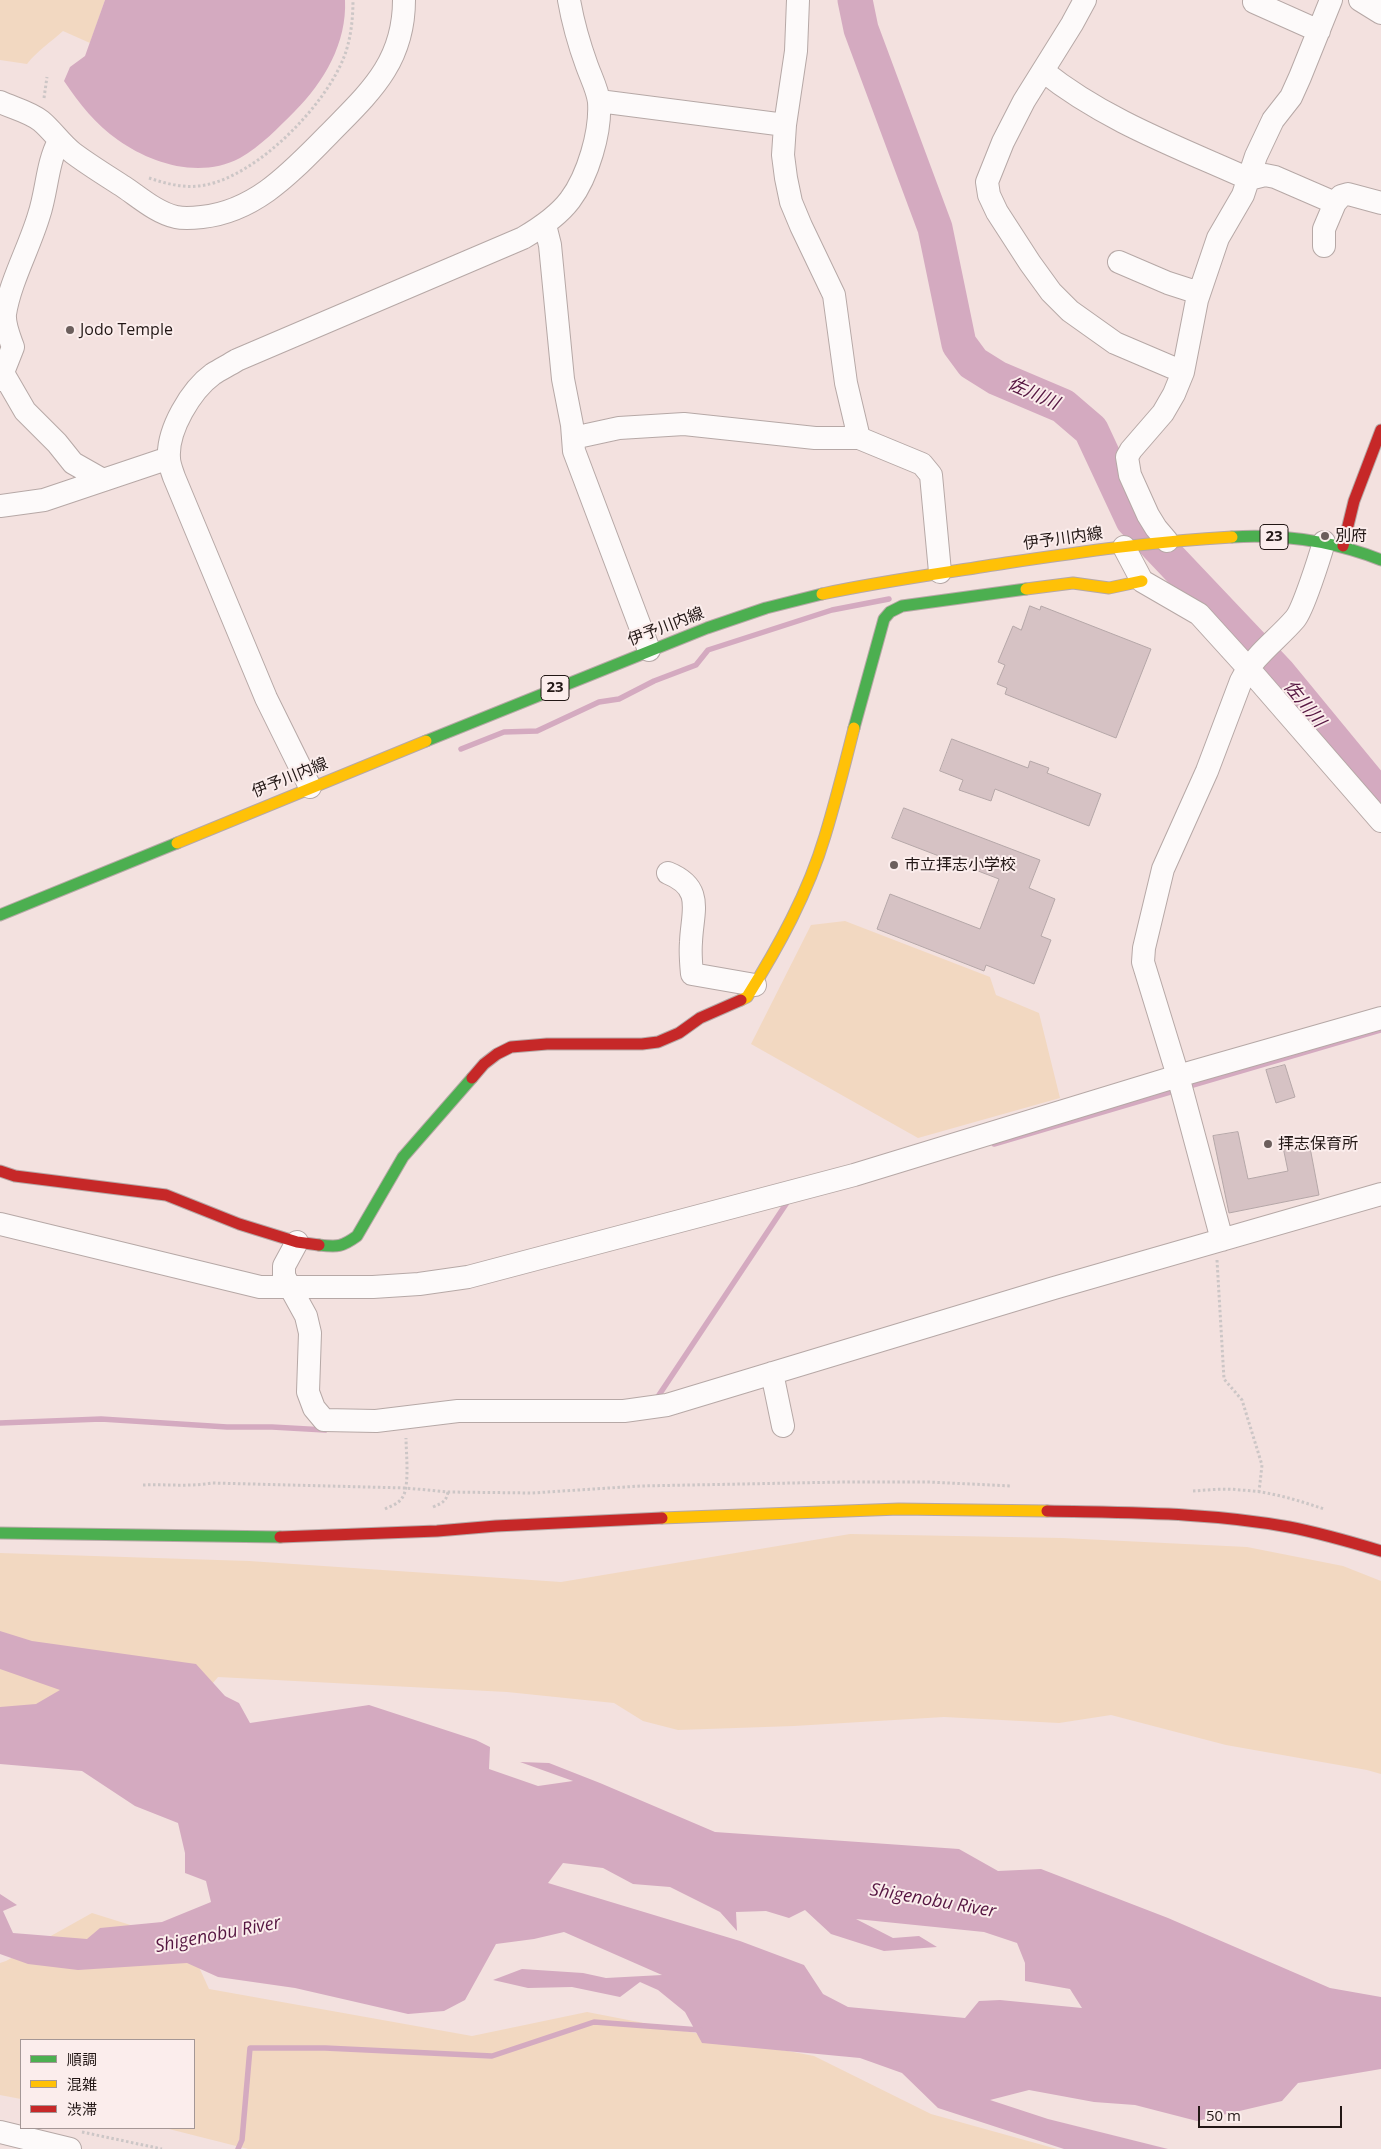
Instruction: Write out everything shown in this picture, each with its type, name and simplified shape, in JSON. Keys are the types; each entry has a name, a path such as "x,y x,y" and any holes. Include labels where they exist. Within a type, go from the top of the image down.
{"street":[{"path":"0,102 30,114 41,121 74,154 160,210 176,217 211,216 244,206 283,179 366,97 380,81 396,46 404,0"},
{"path":"310,787 266,698 178,486 169,458 172,436 181,414 194,394 212,375 237,360 514,242 545,225 570,200 580,183 591,157 598,130 599,101 575,30 569,0"},
{"path":"798,0 796,51 785,125 783,155 792,202 834,295 846,383 859,438"},
{"path":"1084,0 1072,24 1011,126 987,182 990,195 996,212 1030,263 1051,292 1070,311 1115,343 1183,372"},
{"path":"1165,541 1148,515 1130,475 1127,457 1164,413 1183,372 1199,293 1218,238 1244,195 1256,156 1273,120 1291,97 1331,0"},
{"path":"1360,0 1381,14"},
{"path":"1254,2 1319,31"},
{"path":"1043,71 1073,94 1118,120 1249,179 1265,175 1275,177 1335,203"},
{"path":"599,101 785,125"},
{"path":"59,141 54,151 39,216 5,313 5,325 13,347 1,376 25,411 57,443 73,463 104,480"},
{"path":"1324,246 1324,229 1335,203 1341,196 1348,194 1381,203"},
{"path":"545,225 550,245 563,379 574,451 649,650"},
{"path":"1119,262 1168,283 1199,293"},
{"path":"573,438 618,428 684,424 815,438 859,438 922,464 931,475 940,572"},
{"path":"1218,1240 1178,1076 1143,962 1144,948 1163,870 1207,771 1250,666 1268,645 1297,618 1334,544 1381,430"},
{"path":"0,506 44,500 169,458"},
{"name":"伊予川内線","path":"0,915 649,650 750,612 805,597 940,572 1165,541 1223,536 1265,536 1334,544 1381,560"},
{"path":"1129,546 1142,581 1199,614 1250,666 1381,821"},
{"path":"0,1171 15,1176 166,1195 239,1224 296,1242 337,1247 346,1244 357,1236 402,1157 484,1064 497,1054 511,1047 530,1045 597,1045 658,1042 692,1026 700,1018 747,997 773,956 800,902 825,837 884,618 890,612 902,606 1073,582 1110,588 1142,581"},
{"path":"668,873 677,877 686,885 695,900 691,942 692,974 755,985"},
{"path":"0,1224 260,1287 410,1285 468,1277 854,1175 1178,1076 1381,1018"},
{"path":"296,1242 284,1266 284,1276 301,1302 310,1333 308,1392 314,1408 324,1420 376,1421 458,1410 624,1411 667,1405 1218,1240 1381,1194"},
{"path":"772,1373 783,1426"},
{"path":"0,1532 304,1537 613,1520 899,1510 1154,1513 1215,1517 1288,1527 1326,1535 1381,1551"},
{"path":"0,2132 73,2140"}],"path":[{"path":"148,178 184,186 203,186 219,182 235,175 258,160 282,140 302,120 335,77 345,55 350,34 353,0"},
{"path":"1218,1240 1224,1379 1242,1400 1262,1465 1259,1492"},
{"path":"376,1511 395,1505 403,1497 406,1488 406,1434 403,1418"},
{"path":"73,2140 162,2149"}],"shaded area":[{"path":"0,0 105,0 90,43 63,31 27,64 0,60"},
{"path":"845,921 990,977 996,995 1039,1013 1060,1098 918,1138 751,1044 811,925"},
{"path":"850,1534 1062,1538 1247,1547 1343,1566 1381,1581 1381,1774 1226,1745 1111,1715 1059,1723 944,1717 794,1726 678,1730 643,1721 614,1703 507,1692 218,1677 191,1709 0,1713 0,1553 249,1561 561,1582"},
{"path":"92,1913 188,1943 209,1989 472,2036 587,2012 814,2056 931,2114 1057,2149 248,2149 169,2129 195,2129 195,2039 20,2039 20,2099 0,2095 0,1963"}],"water":[{"path":"105,0 345,0 345,16 338,46 332,61 306,100 276,130 240,158 225,164 193,168 161,162 131,149 102,128 64,81 70,67 85,56"},
{"name":"Shigenobu River","path":"0,1631 32,1641 196,1664 225,1696 239,1703 250,1723 369,1705 476,1740 490,1747 489,1769 538,1786 573,1781 520,1762 549,1763 715,1832 959,1849 998,1871 1041,1869 1168,1918 1330,1988 1381,1997 1381,2069 1298,2083 1282,2101 1197,2121 1135,2105 1094,2102 1029,2090 990,2100 1048,2119 1168,2149 1064,2149 938,2108 902,2073 860,2058 702,2043 685,2012 658,1990 640,1982 620,1997 572,1987 528,1988 493,1980 522,1969 583,1973 606,1978 662,1975 564,1932 534,1939 496,1944 465,2000 444,2011 408,2014 295,1988 218,1977 187,1963 78,1970 28,1964 0,1954 0,1894 17,1905 3,1911 13,1933 87,1939 100,1928 162,1922 211,1902 206,1881 185,1873 185,1853 178,1823 135,1806 82,1771 0,1764 0,1707 36,1704 60,1690 0,1669","holes":["563,1863 603,1868 633,1884 670,1887 720,1912 737,1931 736,1912 766,1911 789,1918 805,1910 831,1934 884,1951 937,1947 919,1936 893,1938 856,1919 984,1932 1017,1943 1025,1963 1025,1981 1070,1989 1082,2008 1000,2000 979,2001 965,2018 848,2007 823,1994 804,1965 740,1941 548,1883"]}],"building":[{"path":"1030,606 1040,610 1041,606 1151,649 1116,738 1005,694 1007,688 997,684 1005,665 998,662 1013,626 1021,630"},
{"path":"952,739 1028,768 1030,761 1049,768 1047,773 1101,794 1089,826 995,789 991,801 959,790 963,780 940,771"},
{"path":"904,808 1040,860 1029,888 1055,899 1041,936 1051,940 1034,984 986,965 984,971 877,929 890,894 980,929 999,879 892,838"},
{"path":"1285,1065 1295,1097 1276,1103 1266,1070"},
{"path":"1238,1132 1248,1179 1288,1171 1283,1147 1309,1142 1319,1195 1229,1213 1213,1136"}],"waterway":[{"name":"佐川川","path":"855,0 861,29 935,228 959,344 973,363 997,378 1063,406 1091,430 1133,520 1279,674 1381,798"},
{"path":"1158,567 1173,564"},
{"path":"461,749 504,732 537,731 599,702 619,699 654,681 696,665 708,650 832,610 889,599"},
{"path":"1186,1087 1381,1030"},
{"path":"994,1144 1177,1090"},
{"path":"655,1401 788,1201"},
{"path":"0,1423 101,1419 227,1427 325,1430"},
{"path":"238,2149 242,2140 250,2048 325,2048 492,2056 594,2022 700,2030"}],"traffic: fast":[{"path":"1232,537 1251,536 1308,540 1345,548 1381,560"},
{"path":"854,728 884,619 890,612 902,606 1026,589"},
{"path":"426,741 707,628 766,608 822,594"},
{"path":"0,915 177,843"},
{"path":"319,1245 339,1245 357,1236 403,1157 472,1078"},
{"path":"0,1533 280,1537"}],"traffic: slow":[{"path":"822,594 891,581 1062,555 1147,544 1232,537"},
{"path":"1026,589 1073,583 1109,588 1142,581"},
{"path":"741,1000 747,997 770,958 792,919 810,878 829,823 854,728"},
{"path":"177,843 426,741"},
{"path":"662,1518 899,1509 1047,1511"}],"traffic: jam":[{"path":"1343,546 1354,501 1381,430"},
{"path":"472,1078 484,1064 497,1054 511,1047 547,1044 642,1044 658,1042 679,1033 700,1018 741,1000"},
{"path":"0,1171 15,1176 166,1195 239,1224 297,1242 319,1245"},
{"path":"1047,1511 1168,1514 1229,1518 1301,1529 1381,1551"},
{"path":"280,1537 437,1531 496,1526 662,1518"}],"place":[{"name":"Jodo Temple","path":"70,330"},
{"name":"別府","path":"1325,536"},
{"name":"市立拝志小学校","path":"894,865"},
{"name":"拝志保育所","path":"1268,1144"}]}
